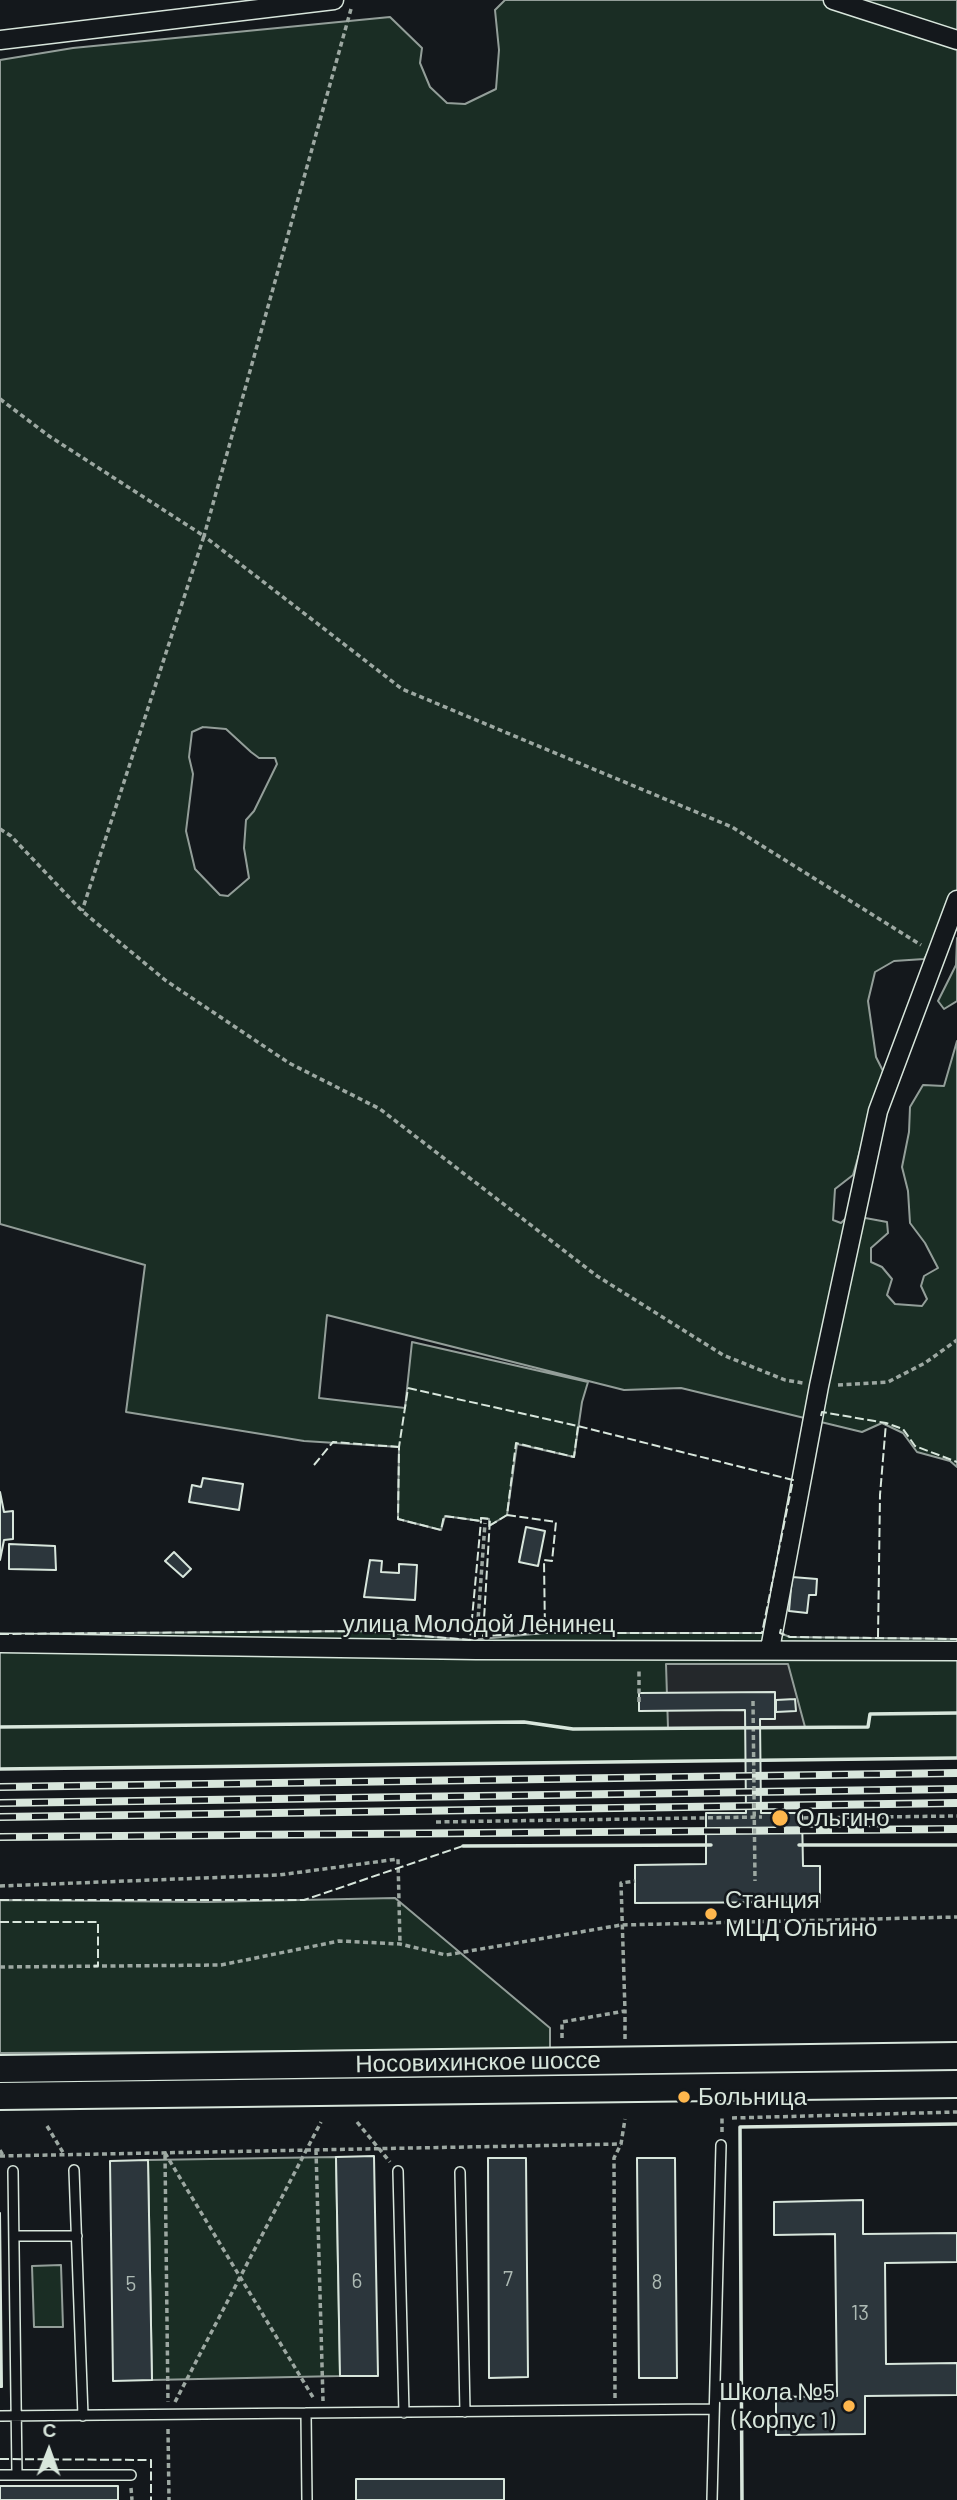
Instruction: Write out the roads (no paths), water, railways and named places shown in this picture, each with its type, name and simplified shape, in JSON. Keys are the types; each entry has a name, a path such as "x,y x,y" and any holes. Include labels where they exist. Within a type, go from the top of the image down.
{"main road":[{"name":"Носовихинское шоссе","path":"0,2069 957,2056"},
{"name":"Носовихинское шоссе","path":"0,2096 957,2084"}],"street":[{"path":"0,40 334,0"},
{"path":"833,0 957,40"},
{"path":"770,1649 819,1386 878,1111 957,900"},
{"name":"улица Молодой Ленинец","path":"0,1643 476,1650 957,1651"}],"lane":[{"path":"712,2500 721,2144"},
{"path":"75,2170 83,2416"},
{"path":"13,2171 17,2475"},
{"path":"398,2171 404,2413"},
{"path":"460,2172 465,2412"},
{"path":"13,2236 77,2236"},
{"path":"0,2416 714,2409"},
{"path":"306,2413 307,2500"},
{"path":"0,2475 131,2475"}],"railway":[{"path":"0,1787 957,1773"},
{"path":"0,1803 957,1789"},
{"path":"0,1817 957,1803"},
{"path":"0,1837 957,1829"}],"place":[{"name":"Ольгино","path":"780,1818"},
{"name":"Станция МЦД Ольгино","path":"711,1914"},
{"name":"Больница","path":"684,2097"},
{"name":"Школа №5 (Корпус 1)","path":"849,2406"}]}
